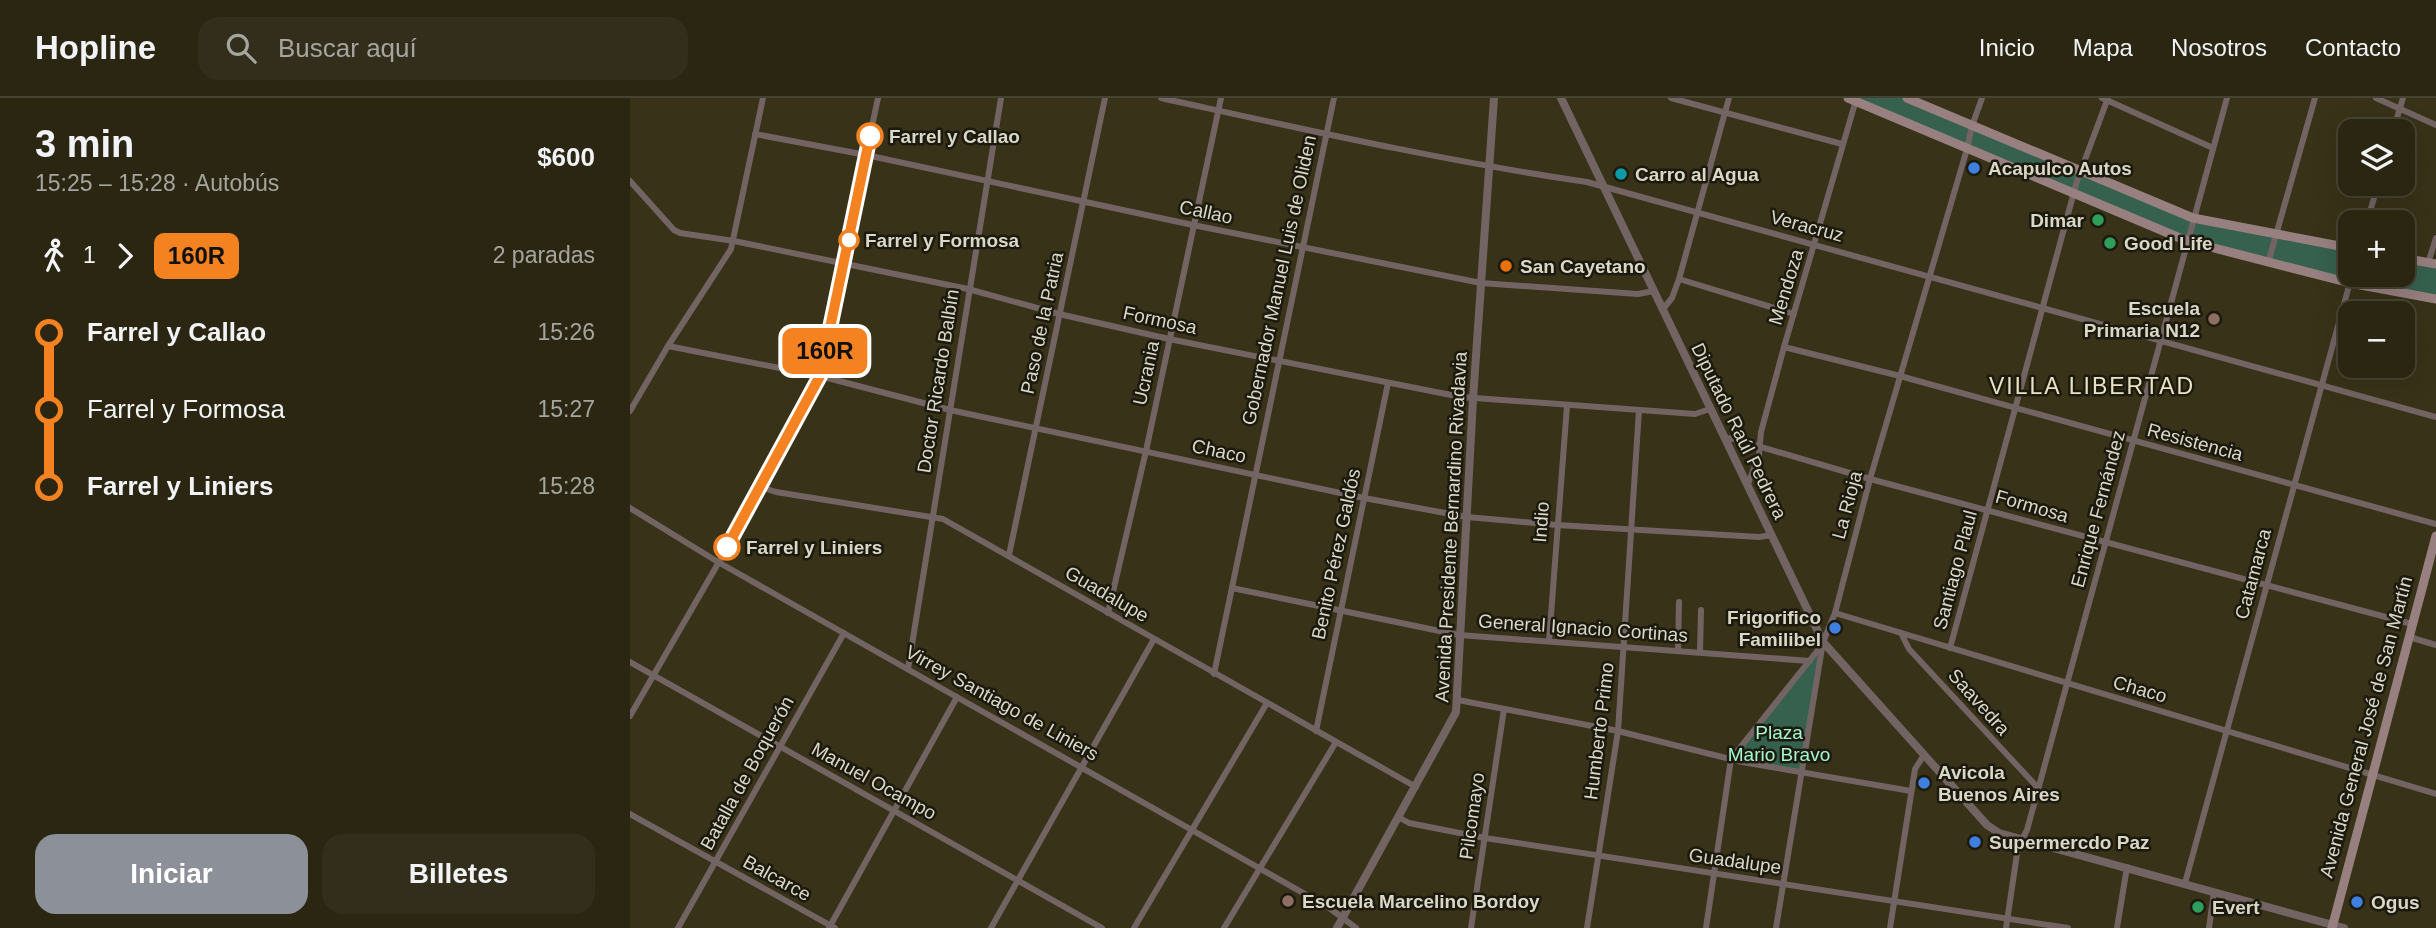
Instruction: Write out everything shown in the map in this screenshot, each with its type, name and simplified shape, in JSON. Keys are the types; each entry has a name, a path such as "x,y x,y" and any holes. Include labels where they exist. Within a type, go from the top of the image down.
{"main road":[{"path":"1907,98 2193,218 2338,246"},
{"path":"1853,99 2187,241 2268,263 2338,276"},
{"path":"2385,287 2436,299"},
{"name":"Avenida General José de San Martín","path":"2332,926 2436,536"}],"street":[{"path":"630,411 734,241 763,98"},
{"path":"630,716 761,487 820,376 878,98"},
{"name":"Doctor Ricardo Balbín","path":"908,669 1001,98"},
{"name":"Paso de la Patria","path":"1009,555 1105,98"},
{"name":"Veracruz","path":"1161,98 1490,168 1587,182 2436,417"},
{"name":"Ucrania","path":"1108,613 1146,451 1221,98"},
{"name":"Gobernador Manuel Luis de Oliden","path":"1214,674 1334,98"},
{"name":"Avenida Presidente Bernardino Rivadavia","path":"1337,928 1454,719 1458,701 1459,635 1473,399 1494,98"},
{"name":"Diputado Raúl Pedrera","path":"1561,98 1824,642 1987,825 1999,833 2344,928"},
{"path":"1671,98 1842,144"},
{"path":"1663,309 1672,298 1679,279 1729,98"},
{"name":"La Rioja","path":"1776,928 1824,642 1835,613 1870,479 1982,98"},
{"name":"Enrique Fernández","path":"2006,928 2018,847 2027,830 2227,98"},
{"path":"2268,263 2315,98"},
{"path":"2376,98 2436,125"},
{"path":"2397,119 2403,98"},
{"name":"Mendoza","path":"1748,484 1759,455 1761,432 1853,99"},
{"path":"2106,99 2213,148"},
{"name":"Santiago Plaul","path":"1950,648 2080,171 2106,99"},
{"name":"Callao","path":"755,134 1481,284 1638,294 1654,291"},
{"name":"Formosa","path":"630,181 676,231 968,289 1059,314 1169,339 1473,399 1695,414 1710,409"},
{"path":"2432,263 2436,238"},
{"path":"1679,279 1794,314"},
{"name":"Catamarca","path":"2185,883 2349,287"},
{"name":"Chaco","path":"668,346 820,376 950,410 1364,498 1467,517 1630,530 1759,537 1772,535"},
{"name":"Resistencia","path":"1784,347 1900,376 2436,524"},
{"name":"Benito Pérez Galdós","path":"1316,731 1388,383"},
{"name":"Indio","path":"1549,641 1567,406"},
{"name":"Humberto Primo","path":"1587,928 1618,731 1639,411"},
{"name":"Formosa","path":"1725,438 2266,587 2412,624"},
{"name":"Guadalupe","path":"761,487 776,492 943,519 1416,787"},
{"name":"Virrey Santiago de Liniers","path":"630,508 719,562 1328,907 1356,928"},
{"name":"General Ignacio Cortinas","path":"1232,588 1459,635 1810,661"},
{"path":"1678,650 1679,602"},
{"path":"1700,652 1701,610"},
{"name":"Chaco","path":"1835,613 2436,794"},
{"name":"Batalla de Boquerón","path":"678,928 844,633"},
{"name":"Saavedra","path":"1901,634 1909,649 2038,788"},
{"path":"2409,637 2436,645"},
{"path":"991,928 1154,639"},
{"path":"1706,928 1731,759 1824,642"},
{"name":"Manuel Ocampo","path":"630,662 1102,928"},
{"path":"831,927 957,697"},
{"path":"1458,701 1618,731 1800,774 1911,791"},
{"path":"1134,928 1267,703"},
{"name":"Pilcomayo","path":"1471,928 1504,709"},
{"path":"1224,928 1336,742"},
{"path":"1890,928 1911,791 1917,764 1924,755"},
{"name":"Balcarce","path":"630,814 831,927"},
{"name":"Guadalupe","path":"1400,818 1409,823 1485,838 2068,928"},
{"path":"2118,928 2127,867"},
{"path":"2209,928 2214,892"}],"green space":[{"path":"1848,98 1907,98 2193,218 2338,246 2338,276 2187,241"},
{"path":"2415,260 2436,264 2436,299 2384,287 2415,287"},
{"name":"Plaza Mario Bravo","path":"1823,642 1800,774 1731,759"}],"bus line":[{"name":"160R","path":"727,547 820,376 870,136"}],"place":[{"name":"Farrel y Callao","path":"870,136"},
{"name":"Acapulco Autos","path":"1974,168"},
{"name":"Carro al Agua","path":"1621,174"},
{"name":"Dimar","path":"2098,220"},
{"name":"Farrel y Formosa","path":"849,240"},
{"name":"Good Life","path":"2110,243"},
{"name":"San Cayetano","path":"1506,266"},
{"name":"Escuela Primaria N12","path":"2214,319"},
{"name":"Farrel y Liniers","path":"727,547"},
{"name":"Frigorifico Familibel","path":"1835,628"},
{"name":"Avicola Buenos Aires","path":"1924,783"},
{"name":"Supermercdo Paz","path":"1975,842"},
{"name":"Escuela Marcelino Bordoy","path":"1288,901"},
{"name":"Ogus","path":"2357,902"},
{"name":"Evert","path":"2198,907"}],"district":[{"name":"VILLA LIBERTAD","path":"2092,386"}]}
